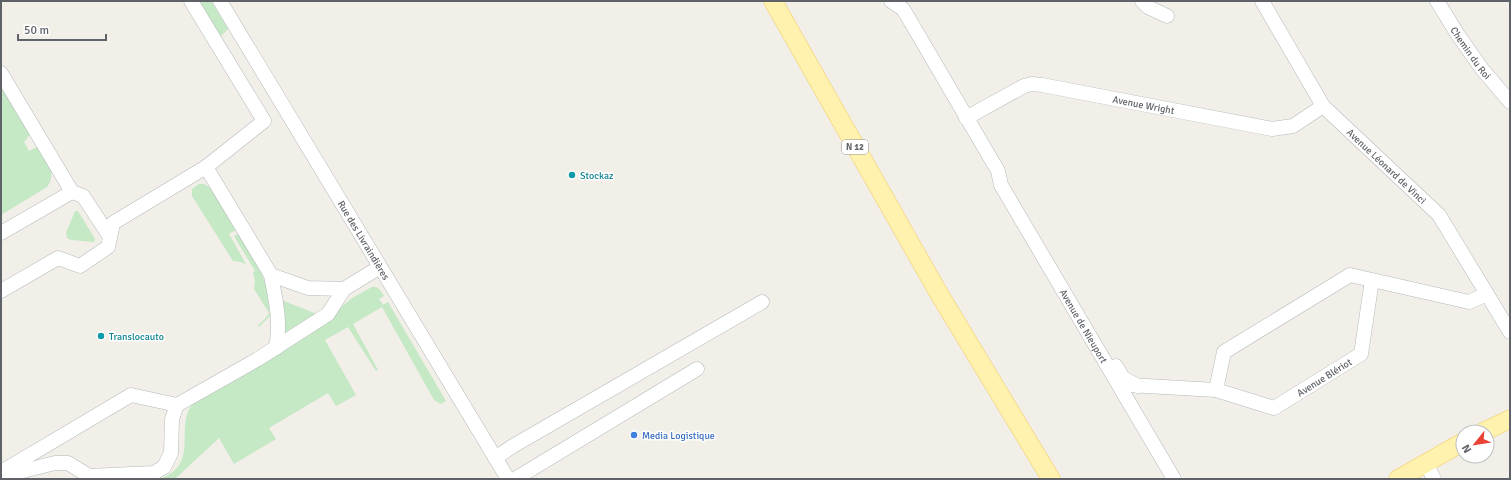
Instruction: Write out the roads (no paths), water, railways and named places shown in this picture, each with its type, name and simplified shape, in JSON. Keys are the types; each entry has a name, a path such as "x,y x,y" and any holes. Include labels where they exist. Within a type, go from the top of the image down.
{"main road":[{"name":"N 12","path":"773,1 938,292 983,364 1051,479"},
{"name":"N 12","path":"983,364 1009,422 1039,479"},
{"path":"1495,426 1510,419"},
{"path":"1398,479 1455,447"}],"street":[{"path":"1,292 58,258 80,266 108,248 113,223 206,167 264,121 191,1"},
{"name":"Rue des Livraindières","path":"220,1 508,479"},
{"name":"Avenue de Nieuport","path":"891,1 903,9 966,118 998,171 1006,179 1123,378 1138,386"},
{"path":"1142,1 1148,7 1167,16"},
{"name":"Avenue Léonard de Vinci","path":"1262,1 1323,106 1439,216 1510,332"},
{"name":"Chemin du Roi","path":"1437,1 1458,35 1482,69 1510,102"},
{"path":"1,73 72,192 82,196 110,237"},
{"name":"Avenue Wright","path":"966,118 1016,90 1032,84 1272,129 1293,126 1323,106"},
{"path":"206,167 271,275 277,306 279,332 276,348"},
{"name":"Avenue de Nieuport","path":"998,171 1001,185 1174,479"},
{"path":"1,233 72,192"},
{"path":"1,476 55,463 68,463 89,476 154,473 164,467 171,453 172,419 177,405 258,359 328,314 344,289 380,267"},
{"path":"271,275 308,288 344,289"},
{"path":"1216,390 1224,352 1350,275 1469,302 1487,294"},
{"name":"Avenue Blériot","path":"1118,384 1216,390 1274,408 1361,354 1372,280"},
{"path":"495,458 513,446 762,302"},
{"path":"515,479 698,369"},
{"path":"1,472 130,395 177,405"},
{"path":"1426,463 1434,479"}],"place":[{"name":"Stockaz","path":"572,175"},
{"name":"Translocauto","path":"101,336"},
{"name":"Media Logistique","path":"634,435"}]}
